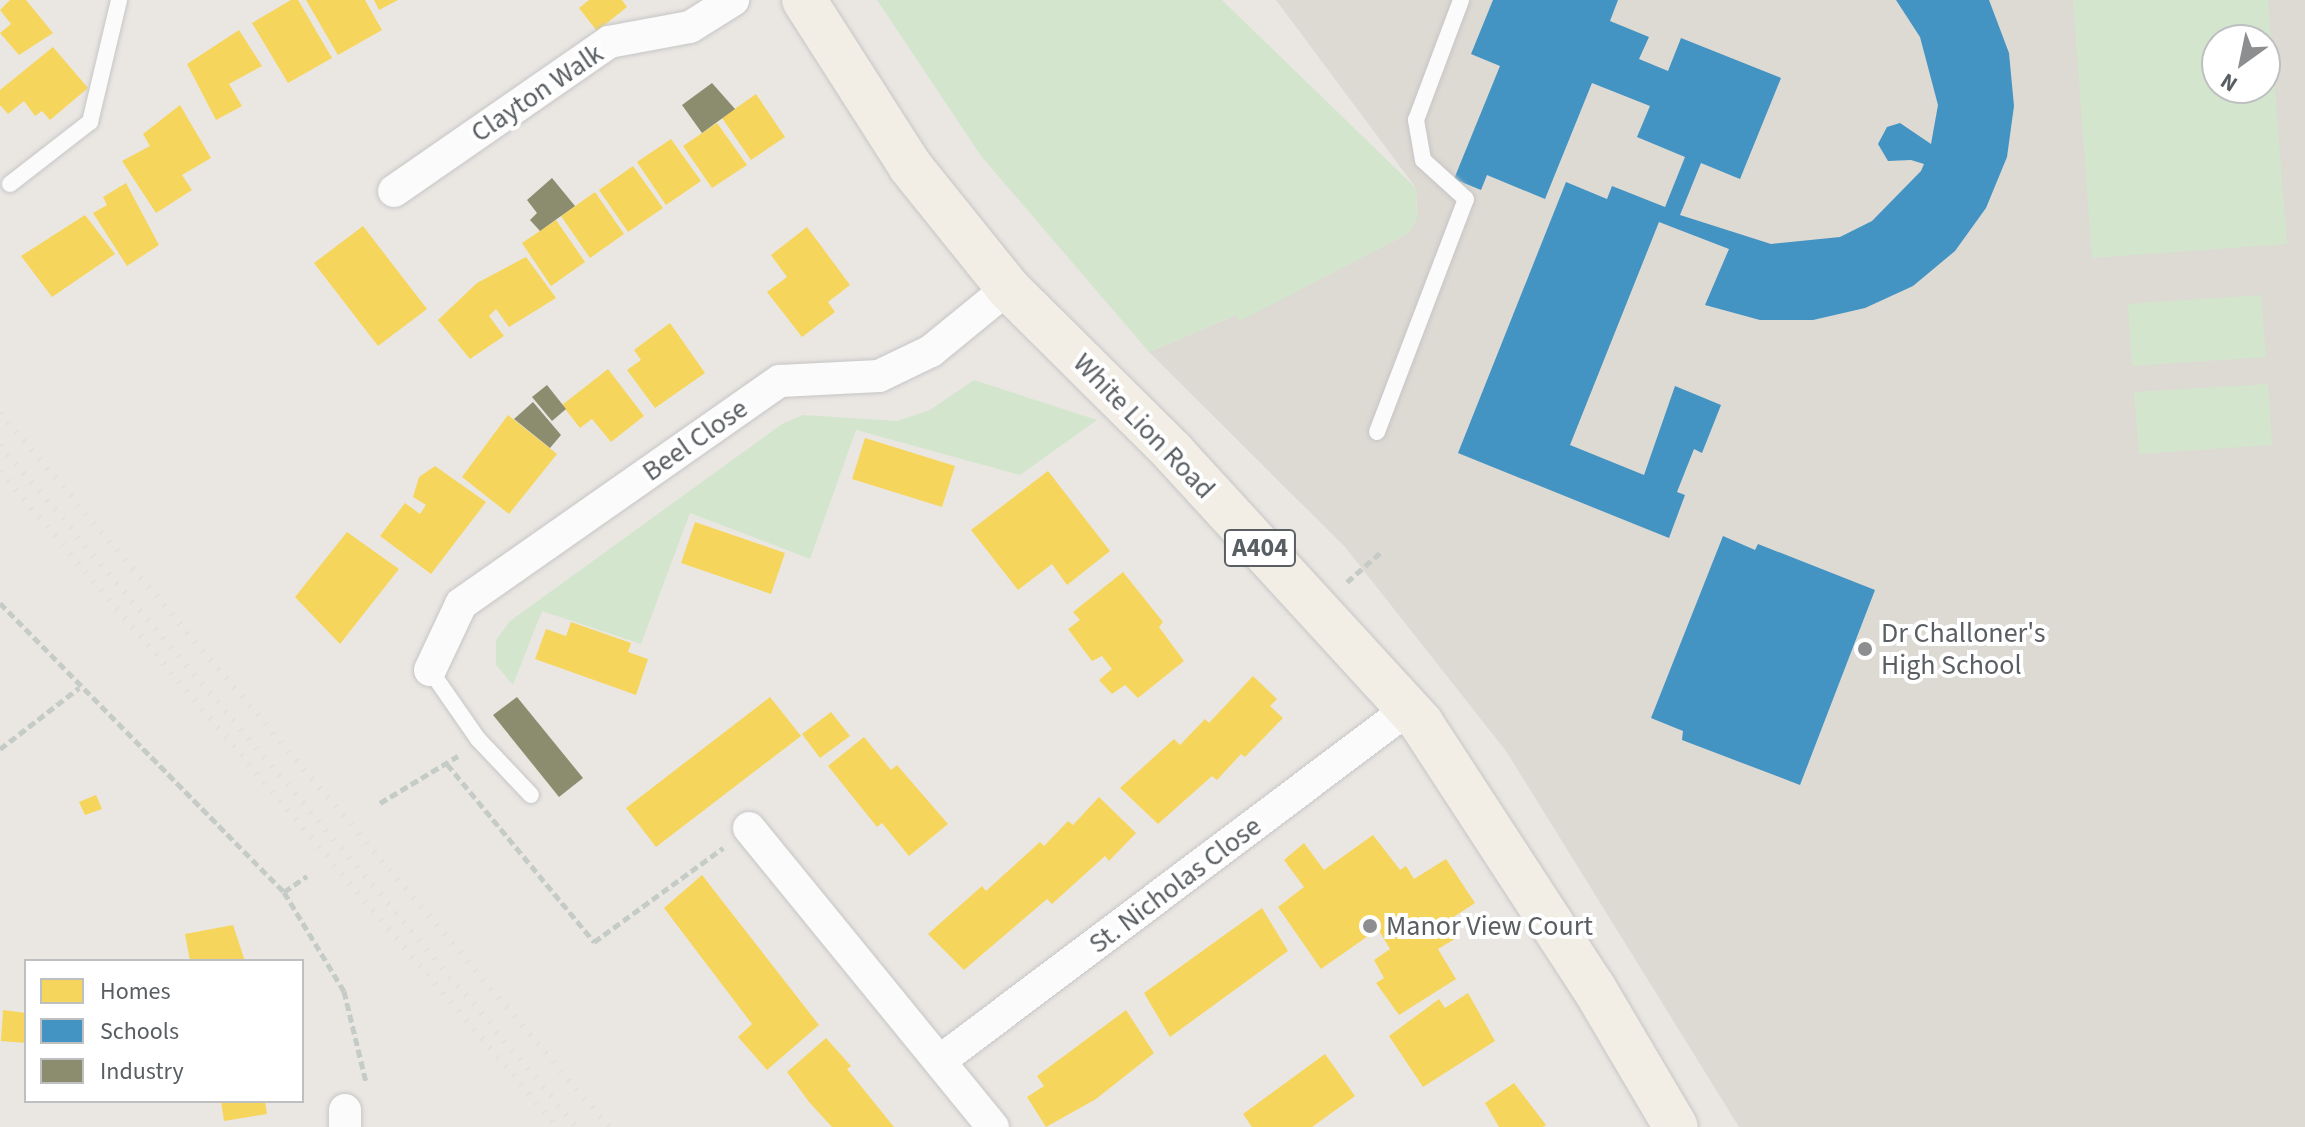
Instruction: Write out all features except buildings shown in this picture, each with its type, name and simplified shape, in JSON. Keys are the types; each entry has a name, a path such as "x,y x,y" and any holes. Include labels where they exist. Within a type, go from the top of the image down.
{"main road":[{"name":"White Lion Road","path":"804,0 910,166 1008,288 1173,452 1408,709 1594,988 1676,1127"}],"street":[{"name":"Clayton Walk","path":"394,191 609,42 690,27 733,0"},
{"name":"Beel Close","path":"430,670 461,604 780,381 879,376 931,351 1008,288"},
{"name":"St. Nicholas Close","path":"941,1060 1408,709"},
{"path":"749,828 993,1127"}],"lane":[{"path":"10,184 90,122 119,0"},
{"path":"1377,432 1466,199 1423,160 1416,120 1461,0"},
{"path":"430,670 478,739 531,795"}],"path":[{"path":"0,603 79,688 284,892 344,991 367,1081 345,1119"},
{"path":"0,749 79,688"},
{"path":"380,803 453,759"},
{"path":"447,764 594,942 749,828"},
{"path":"284,892 307,876"}],"shaded area":[{"name":"Dr Challoner's High School","path":"1276,0 2305,0 2305,1127 1739,1127 1506,751 1345,547 1149,352 1236,315 1240,320 1409,233 1417,217 1416,188"}],"green space":[{"path":"877,0 1222,0 1416,188 1417,217 1409,233 1240,321 1236,315 1149,352 981,156"},
{"path":"2073,0 2268,0 2270,24 2201,24 2201,104 2276,104 2287,244 2092,258"},
{"path":"2261,295 2266,357 2132,366 2128,304"},
{"path":"974,380 1097,420 1020,475 856,430 810,559 690,513 641,644 542,611 513,685 496,665 496,640 510,621 782,424 803,415 897,421 930,410"},
{"path":"2268,384 2272,445 2139,454 2134,392"}],"railway":[{"path":"0,413 609,1127"},
{"path":"0,445 577,1127"},
{"path":"0,471 557,1127"}],"place":[{"name":"Dr Challoner's High School","path":"1865,649"},
{"name":"Manor View Court","path":"1370,926"}]}
